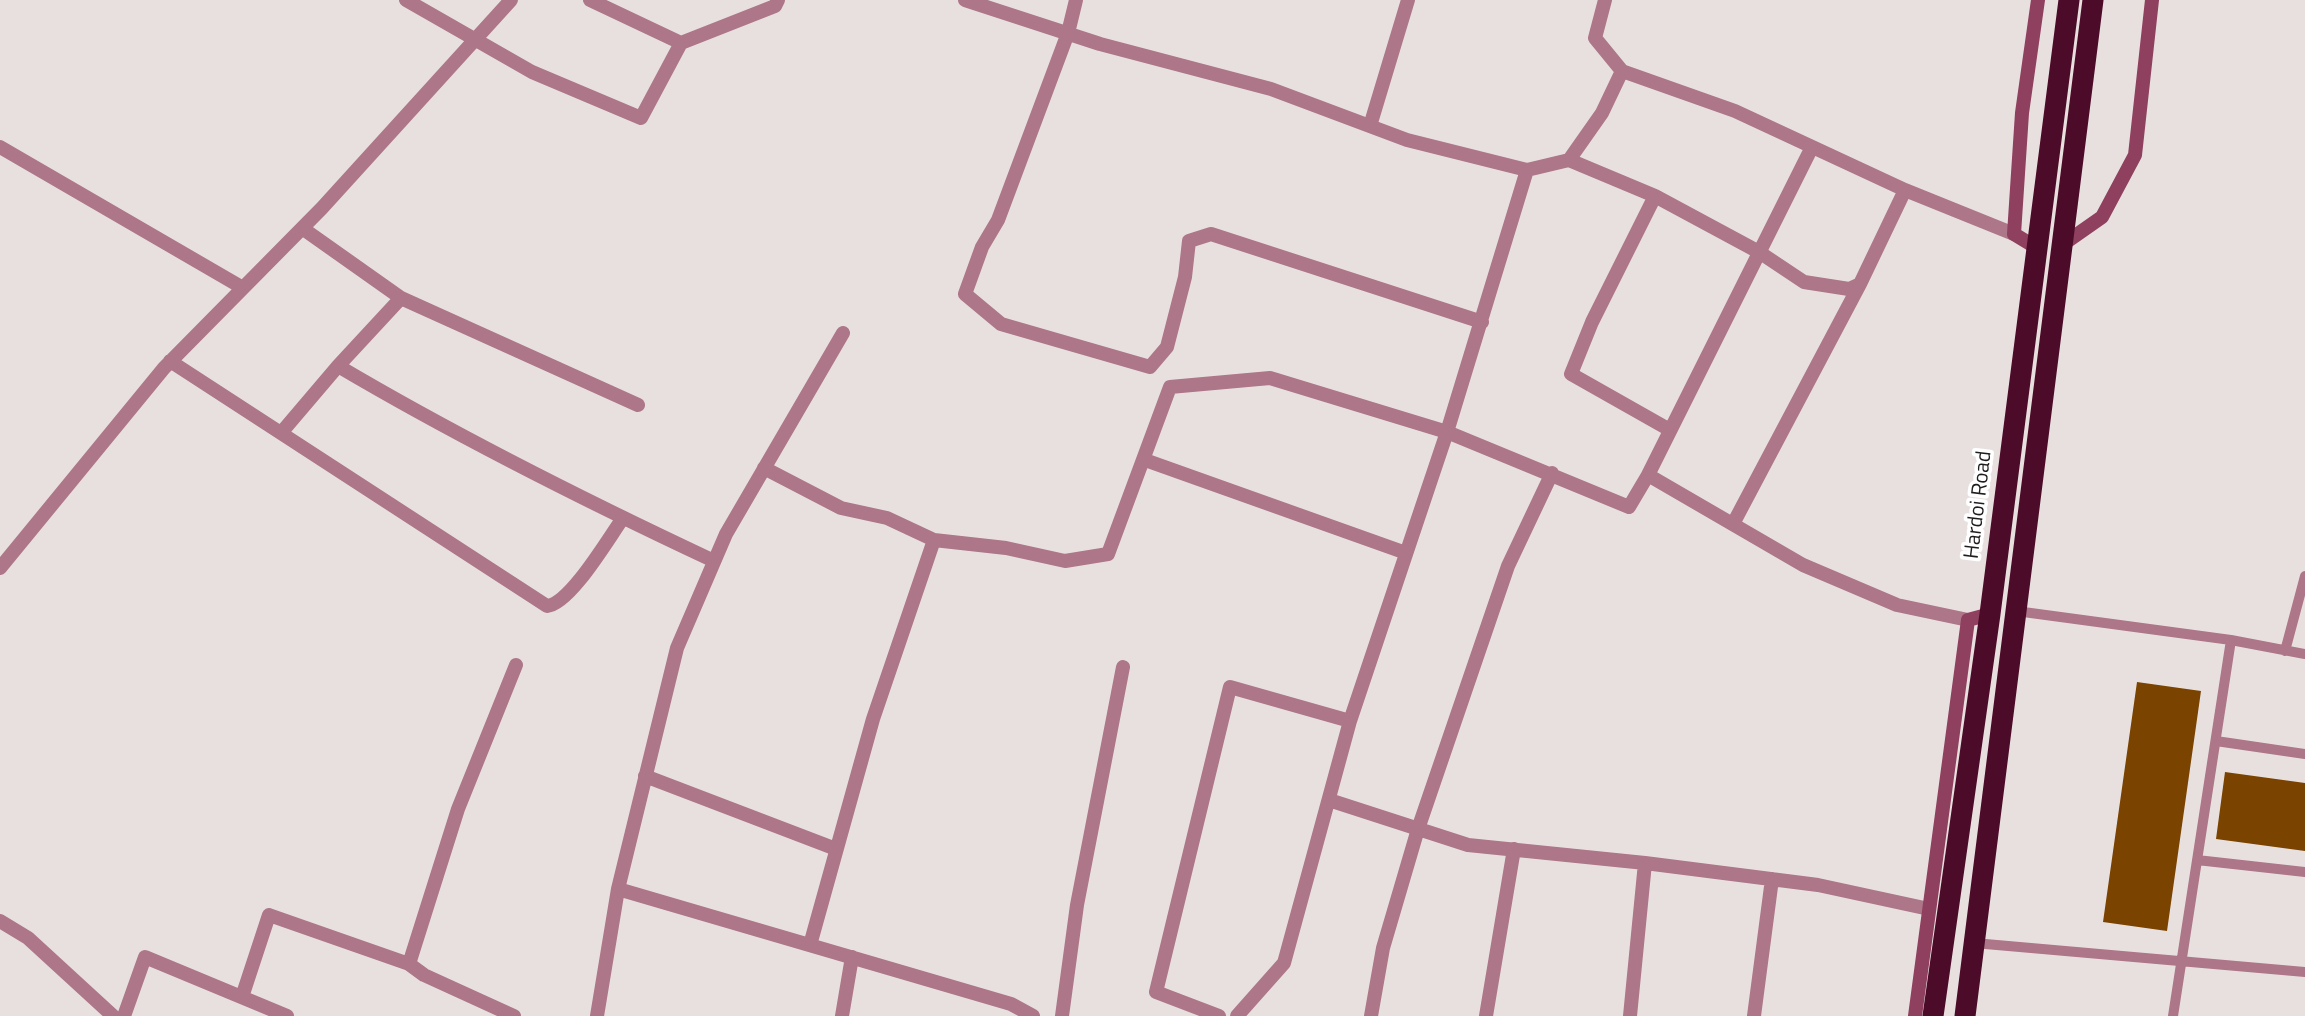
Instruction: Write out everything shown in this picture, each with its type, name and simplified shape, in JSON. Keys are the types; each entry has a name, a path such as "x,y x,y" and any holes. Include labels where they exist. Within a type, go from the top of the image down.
{"highway":[{"name":"Hardoi Road","path":"1933,1016 1990,614 2069,0"},
{"path":"1965,1016 2093,0"}],"street":[{"path":"406,0 531,72 641,118 681,43 775,6 778,0"},
{"path":"0,568 170,362 302,228 511,0"},
{"path":"590,0 681,43"},
{"path":"965,0 1068,33 1271,89 1407,140 1527,170 1569,160 1655,196 1759,252 1804,282 1849,289 1860,284"},
{"path":"1076,0 1068,33 998,220 982,247 965,294 1001,324 1150,367 1167,348 1185,277 1189,241 1211,234 1482,323"},
{"path":"1370,126 1408,0"},
{"path":"1605,0 1595,37 1622,71 1735,111 1905,190 2014,234 2037,248"},
{"path":"2014,234 2022,113 2038,0"},
{"path":"2062,245 2102,216 2135,155 2152,0"},
{"path":"1569,160 1602,113 1622,71"},
{"path":"0,147 243,288"},
{"path":"764,468 841,508 887,517 934,540 1006,548 1065,561 1108,554 1170,387 1270,379 1447,432 1629,507 1648,475 1812,147"},
{"path":"1237,1016 1284,963 1350,721 1447,432 1527,170"},
{"path":"1732,524 1860,284 1905,190"},
{"path":"1655,196 1592,322 1571,374 1670,430"},
{"path":"302,228 401,298 638,405"},
{"path":"281,433 401,298"},
{"path":"597,1016 618,890 677,648 726,534 843,333"},
{"path":"170,362 547,606 555,605 568,594 623,519"},
{"path":"338,366 416,412 623,519 714,561"},
{"path":"1145,460 1406,552"},
{"path":"1371,1016 1383,948 1418,829 1508,566 1552,473"},
{"path":"1648,475 1803,565 1897,605 1968,620 1990,614"},
{"path":"810,945 873,719 934,540"},
{"path":"1915,1016 1968,620"},
{"path":"409,964 458,808 516,665"},
{"path":"1062,1016 1077,905 1123,667"},
{"path":"1219,1016 1156,992 1230,688 1350,721"},
{"path":"645,776 836,849"},
{"path":"1329,800 1468,845 1772,879 1929,909"},
{"path":"1486,1016 1514,849"},
{"path":"1630,1016 1645,863"},
{"path":"1754,1016 1772,879"},
{"path":"618,890 1011,1004 1033,1016"},
{"path":"242,998 270,915 409,964 424,975 514,1016"},
{"path":"0,921 28,938 113,1016"},
{"path":"124,1016 145,957 287,1016"},
{"path":"842,1016 852,957"}],"lane":[{"path":"2285,650 2305,576"},
{"path":"2016,611 2231,640 2305,654"},
{"path":"2172,1016 2231,640"},
{"path":"2216,741 2305,754"},
{"path":"2197,860 2305,872"},
{"path":"1974,943 2305,972"}],"building":[{"path":"2137,682 2201,691 2167,931 2103,922"},
{"path":"2225,772 2305,783 2305,851 2216,839"}]}
